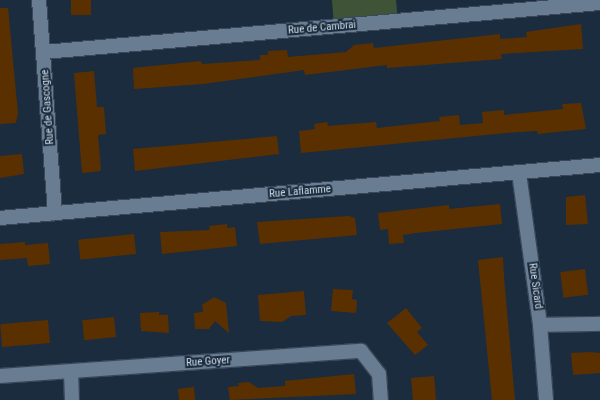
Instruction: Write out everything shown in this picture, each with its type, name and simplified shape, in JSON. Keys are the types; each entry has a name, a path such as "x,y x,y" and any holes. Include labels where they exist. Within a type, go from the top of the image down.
{"street":[{"name":"Rue de Gascogne","path":"40,0 55,213"},
{"name":"Rue de Cambrai","path":"44,52 600,3"},
{"name":"Rue Laflamme","path":"0,218 600,166"},
{"name":"Rue Sicard","path":"519,173 540,325 546,400"},
{"path":"540,325 600,324"},
{"name":"Rue Goyer","path":"0,376 360,351 379,374 381,400"},
{"path":"71,372 72,400"}],"green space":[{"path":"332,0 396,0 398,21 334,27"}],"building":[{"path":"71,0 91,0 91,15 71,15"},
{"path":"0,8 8,8 18,113 16,123 0,124"},
{"path":"581,24 583,49 501,54 502,59 387,68 387,65 305,75 304,70 203,84 134,89 133,68 201,61 202,64 260,60 260,55 268,55 268,51 287,50 288,57 346,52 354,45 373,43 374,48 500,34 500,39 527,37 526,32"},
{"path":"94,71 97,107 104,107 106,134 98,135 101,171 82,173 74,73"},
{"path":"581,103 586,129 538,134 537,131 506,133 301,153 299,131 315,129 314,124 327,122 328,126 376,122 377,128 440,121 439,117 459,115 460,125 483,123 482,112 504,110 504,115 563,109 562,104"},
{"path":"277,136 279,154 135,171 133,149"},
{"path":"22,154 24,174 0,178 0,156"},
{"path":"585,195 588,224 566,225 566,197"},
{"path":"500,204 502,224 403,235 404,243 389,244 388,229 380,230 378,213 449,205 449,209"},
{"path":"349,216 355,218 357,235 260,244 257,222"},
{"path":"227,224 227,228 235,227 237,246 162,254 160,232 210,230 209,226"},
{"path":"134,234 136,254 80,260 78,240"},
{"path":"25,242 25,245 48,243 50,264 28,266 27,258 0,260 0,244"},
{"path":"503,257 515,400 492,400 478,260"},
{"path":"585,269 588,295 563,298 560,272"},
{"path":"333,289 353,290 352,299 357,300 356,313 331,311"},
{"path":"304,291 306,315 291,316 282,322 260,321 258,295"},
{"path":"214,297 226,303 229,333 215,321 209,329 195,329 194,313 203,312 202,305"},
{"path":"406,308 422,328 417,332 428,345 415,355 387,323"},
{"path":"159,312 159,315 168,315 169,333 141,331 140,313"},
{"path":"114,317 116,337 84,340 82,320"},
{"path":"48,320 50,343 2,347 0,324"},
{"path":"571,353 600,353 600,373 573,375"},
{"path":"354,374 356,394 230,400 228,387 239,386 238,383 249,382 258,388 285,386 285,381"},
{"path":"434,376 436,400 413,400 411,378"},
{"path":"194,387 195,400 179,400 178,389"}]}
